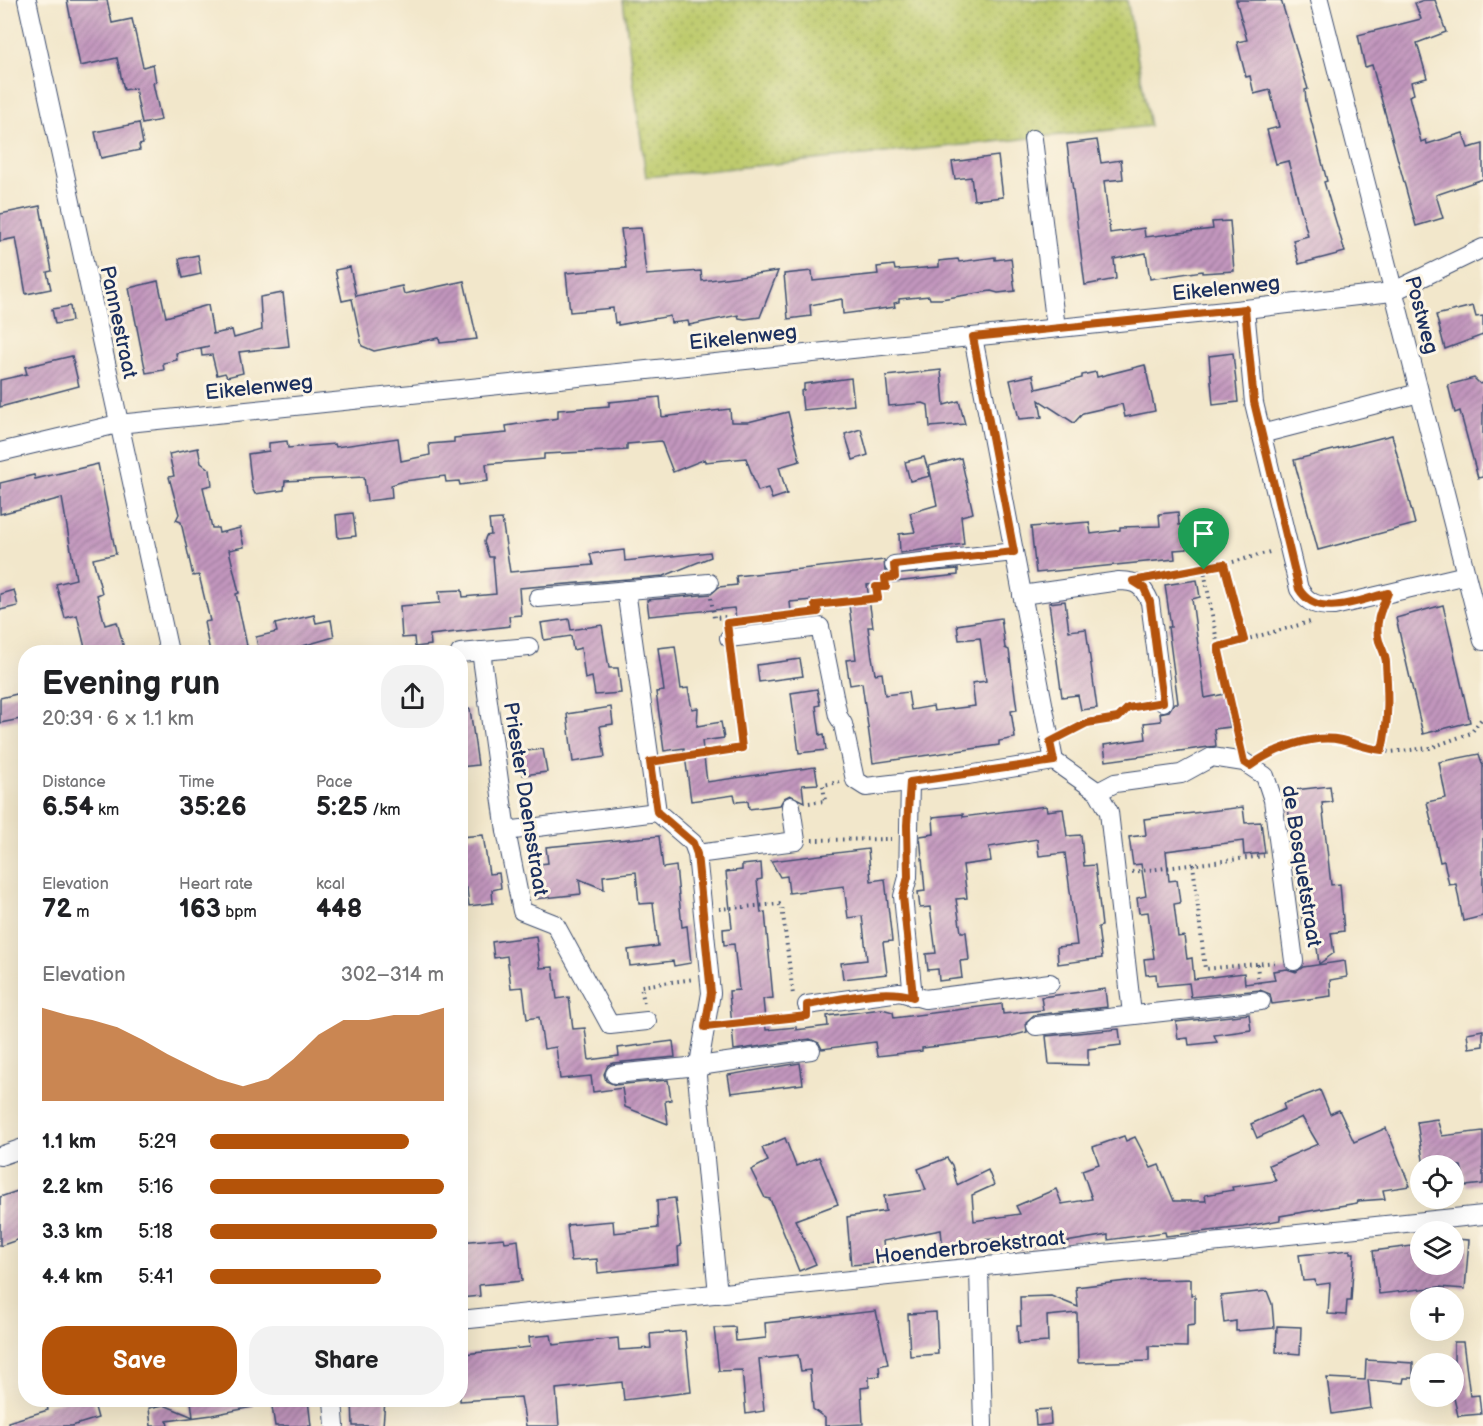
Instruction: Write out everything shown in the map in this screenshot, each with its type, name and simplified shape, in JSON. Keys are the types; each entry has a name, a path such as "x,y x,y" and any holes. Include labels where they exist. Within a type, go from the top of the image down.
{"street":[{"name":"Pannestraat","path":"27,0 167,645"},
{"name":"Postweg","path":"1319,0 1466,574 1479,606 1483,641"},
{"path":"1033,139 1056,328"},
{"name":"Eikelenweg","path":"0,452 118,424 1392,292 1483,248"},
{"path":"1245,309 1254,402 1299,589 1310,603 1334,606 1466,574"},
{"path":"973,337 1054,761 1098,792 1109,812 1132,1014"},
{"path":"1262,434 1419,393"},
{"path":"894,565 1014,552"},
{"path":"1022,595 1133,581 1144,588 1150,602 1163,702"},
{"path":"538,598 709,583"},
{"path":"626,590 657,812 693,843 697,854 711,993 697,1077 718,1294"},
{"path":"728,631 820,627 838,717 843,724 855,780 866,787 1054,761"},
{"path":"468,652 529,647"},
{"name":"Priester Daensstraat","path":"481,651 506,831 522,911 555,924 609,1025 646,1021"},
{"path":"1098,792 1115,783 1181,774 1212,757 1247,764"},
{"name":"de Bosquetstraat","path":"1247,764 1265,776 1271,792 1293,961"},
{"path":"910,782 908,877 903,896 913,997"},
{"path":"697,854 796,841 791,806"},
{"path":"506,831 657,812"},
{"path":"807,1005 900,992 924,999 1050,983"},
{"path":"1036,1026 1261,1001"},
{"path":"615,1074 699,1066 811,1050"},
{"path":"0,1156 18,1150"},
{"name":"Hoenderbroekstraat","path":"468,1319 979,1269 1483,1215"},
{"path":"979,1269 983,1426"},
{"path":"334,1407 335,1426"}],"path":[{"path":"1133,581 1204,570 1290,547"},
{"path":"1224,564 1244,640"},
{"path":"806,614 818,612 815,605 878,598 876,587 886,587 885,578 895,577 894,565"},
{"path":"1204,570 1218,647 1247,764 1273,752 1317,740 1340,740 1362,748 1382,750 1430,748 1472,733 1483,717"},
{"path":"650,762 742,748 726,617 714,618 709,583"},
{"path":"1382,750 1390,706 1386,688 1386,661 1378,638 1378,616 1388,593"},
{"path":"1218,647 1320,620"},
{"path":"728,631 738,622"},
{"path":"1050,742 1087,723 1118,718 1128,708 1163,702"},
{"path":"791,806 825,801 823,785 855,780"},
{"path":"796,841 907,839"},
{"path":"1116,874 1280,854"},
{"path":"1193,864 1205,969 1293,961"},
{"path":"703,911 779,904 782,906 794,1006 807,1005 807,1016 705,1027"},
{"path":"646,1021 641,986 710,977"}],"green space":[{"path":"623,0 1127,0 1150,126 646,177"}],"building":[{"path":"67,0 107,0 112,23 132,19 143,67 153,64 156,82 153,83 161,120 142,124 135,88 124,90 117,58 80,66"},
{"path":"1236,0 1281,0 1308,89 1305,90 1306,101 1327,181 1324,182 1345,252 1299,264 1293,240 1308,236 1288,161 1276,164 1267,130 1279,127 1270,90 1254,94 1250,76 1246,77 1237,42 1247,40"},
{"path":"1435,0 1446,32 1417,43 1427,78 1411,82 1414,94 1409,96 1421,142 1426,140 1427,144 1463,133 1468,148 1483,144 1483,179 1436,195 1443,218 1416,226 1372,65 1365,67 1358,35 1421,19 1415,3"},
{"path":"139,123 143,144 139,145 140,150 101,158 95,132"},
{"path":"1097,140 1101,163 1121,160 1123,179 1104,181 1110,233 1144,228 1145,237 1213,229 1212,222 1230,221 1234,271 1202,273 1202,271 1150,279 1146,253 1114,259 1116,279 1085,285 1067,144"},
{"path":"998,156 1003,197 974,200 971,177 955,179 952,162"},
{"path":"40,206 52,271 47,272 51,289 26,294 16,238 0,241 0,214"},
{"path":"641,228 646,275 701,271 702,281 778,271 760,317 745,319 739,318 738,315 689,325 688,321 671,323 670,316 618,325 618,322 615,323 613,308 570,312 566,273 626,268 621,229"},
{"path":"198,255 201,274 183,278 179,259"},
{"path":"995,257 995,260 1011,258 1015,291 998,293 991,291 941,299 930,299 929,296 899,299 899,302 894,303 895,307 843,314 842,299 810,305 811,316 788,319 784,274 812,271 813,281 878,274 877,267 894,265 895,270 939,267 939,261 958,259 959,262"},
{"path":"350,267 356,296 402,286 404,294 464,281 477,339 440,343 439,338 374,351 362,346 352,299 342,301 335,270"},
{"path":"158,281 166,317 208,305 213,334 232,330 234,338 262,330 260,297 283,293 289,346 239,352 243,373 227,377 225,373 217,375 212,355 202,356 201,348 209,346 176,353 177,360 163,363 164,370 146,373 129,288"},
{"path":"70,306 72,321 55,324 52,309"},
{"path":"1473,306 1476,317 1483,316 1483,335 1445,349 1436,315"},
{"path":"1233,353 1238,402 1213,405 1209,356"},
{"path":"72,356 79,386 0,407 0,380 27,374 25,367"},
{"path":"1145,365 1155,411 1125,417 1122,404 1083,413 1074,423 1039,400 1042,417 1019,419 1010,380 1033,375 1036,389 1082,378 1082,375 1096,372 1097,377"},
{"path":"941,370 944,405 959,401 965,424 930,427 928,405 923,403 889,406 886,376"},
{"path":"851,378 854,405 803,410 801,391 804,390 804,384"},
{"path":"1474,378 1480,384 1483,383 1483,477 1478,478 1460,411 1455,413 1448,385"},
{"path":"660,397 662,417 730,409 731,422 748,422 788,412 800,461 779,467 787,494 772,499 768,488 758,491 746,458 705,462 705,459 673,472 661,441 627,444 627,450 544,454 544,459 486,464 488,481 460,485 459,481 446,482 445,476 404,481 391,485 392,498 367,501 364,477 285,481 284,490 255,494 252,488 248,454 269,451 269,443 287,441 288,448 335,444 336,447 398,438 401,461 430,455 429,444 454,442 454,438 507,433 506,426 558,418 558,410 609,406 609,402"},
{"path":"861,429 868,455 853,460 845,434"},
{"path":"1392,435 1415,524 1318,550 1294,460"},
{"path":"198,448 201,463 210,470 212,485 203,487 212,528 218,528 219,533 240,528 244,547 229,550 239,593 236,594 247,645 209,645 204,622 210,621 199,575 193,576 181,522 176,520 179,514 169,477 174,476 169,454"},
{"path":"924,457 930,476 910,481 905,462"},
{"path":"961,458 973,513 961,516 964,544 900,553 899,534 915,532 910,513 937,505 929,466"},
{"path":"98,464 116,554 93,559 102,593 97,595 105,625 117,622 123,645 84,645 77,615 65,618 56,584 76,579 62,498 0,514 0,483 34,475 35,479"},
{"path":"1178,512 1179,525 1185,525 1187,549 1174,550 1175,559 1036,573 1031,527 1089,522 1091,534 1120,530 1120,527 1160,526 1159,514"},
{"path":"353,513 356,536 338,538 336,515"},
{"path":"502,519 510,572 593,565 590,554 624,550 625,561 710,552 711,557 664,576 519,588 521,615 509,616 510,626 430,635 431,645 415,645 414,637 402,638 400,606 440,603 439,591 462,590 463,597 496,594 493,557 489,557 484,542 486,536 491,535 489,520"},
{"path":"884,560 885,571 890,575 958,569 958,575 867,585 873,627 868,627 872,657 875,674 882,673 885,695 908,692 911,710 933,706 934,711 975,706 972,683 986,681 980,638 959,640 957,625 1001,618 1005,648 1009,650 1017,710 1011,711 1015,738 999,741 999,745 873,763 862,683 850,685 846,660 856,659 848,597 790,602 791,612 736,618 734,608 649,616 647,600 711,594 719,587 737,585 736,576"},
{"path":"1197,580 1200,597 1192,599 1205,698 1225,694 1230,727 1214,729 1216,746 1106,761 1104,745 1146,739 1144,723 1161,721 1160,713 1169,711 1174,703 1178,703 1165,585"},
{"path":"14,590 18,606 0,610 0,594"},
{"path":"1065,601 1069,631 1086,629 1097,708 1081,710 1078,695 1062,697 1049,603"},
{"path":"1443,605 1470,722 1423,734 1396,618"},
{"path":"314,615 316,623 331,620 334,637 306,645 258,645 256,637 277,632 275,624"},
{"path":"569,619 571,630 602,625 609,668 618,668 621,693 595,695 592,677 585,679 581,648 573,650 571,636 544,640 541,623"},
{"path":"675,646 681,689 688,688 692,709 698,708 697,726 721,722 724,738 702,741 707,782 815,767 818,784 802,785 804,802 790,795 784,798 780,805 749,809 748,801 736,802 734,795 691,801 684,748 664,751 656,692 664,691 658,648"},
{"path":"800,659 803,676 759,682 757,665"},
{"path":"817,689 820,705 816,706 820,735 824,734 826,750 799,753 791,693"},
{"path":"18,694 18,720 0,723 0,698"},
{"path":"611,707 613,724 600,726 605,757 573,762 567,714"},
{"path":"468,709 470,709 478,765 468,766"},
{"path":"543,749 547,772 523,775 519,752"},
{"path":"1479,754 1483,766 1483,916 1463,921 1456,884 1449,885 1444,861 1440,862 1427,802 1446,798 1439,762"},
{"path":"1330,786 1332,802 1322,803 1331,885 1340,884 1344,931 1331,933 1334,953 1319,964 1314,923 1303,925 1286,791"},
{"path":"1046,806 1047,811 1063,809 1067,836 1081,835 1084,866 1095,865 1102,926 1098,927 1102,958 1058,964 1057,947 1077,945 1065,853 1039,856 1037,839 989,847 991,861 963,865 967,898 956,899 961,932 966,932 969,960 960,961 962,978 939,981 938,969 928,970 927,963 926,954 936,953 930,907 920,908 918,892 925,891 920,836 934,834 933,817 963,814 963,817"},
{"path":"1243,807 1245,823 1261,822 1265,853 1244,855 1243,841 1166,851 1169,881 1177,880 1180,903 1174,904 1178,937 1184,936 1187,959 1192,958 1194,979 1244,973 1245,984 1275,980 1273,971 1287,969 1296,972 1303,967 1345,961 1347,977 1330,980 1331,996 1272,1004 1270,994 1260,990 1191,997 1189,983 1157,986 1156,974 1146,975 1144,959 1154,958 1148,912 1139,913 1137,898 1146,896 1141,864 1133,865 1129,837 1146,835 1144,819"},
{"path":"483,835 489,874 499,873 501,888 492,890 493,903 469,906 468,836"},
{"path":"659,836 663,868 676,866 682,927 687,926 691,963 674,966 673,961 630,966 628,950 658,946 653,903 639,904 636,872 603,876 604,889 579,879 581,894 535,899 531,865 548,863 546,847"},
{"path":"868,849 871,881 885,879 892,941 883,942 887,974 843,979 841,963 867,960 862,916 848,918 844,886 789,893 787,876 780,877 771,861"},
{"path":"761,863 762,879 757,880 761,913 765,912 773,998 763,999 766,1030 796,1027 796,1030 828,1026 827,1016 882,1009 893,1012 894,1018 1002,1004 1003,1014 1043,1010 1041,997 1105,989 1107,1007 1034,1015 1026,1022 1027,1032 1001,1039 922,1048 922,1051 877,1056 875,1042 822,1049 819,1043 810,1039 734,1050 729,991 739,990 734,944 724,945 723,929 732,928 726,872 742,870 742,865"},
{"path":"536,936 540,968 553,967 557,999 569,997 573,1029 585,1028 589,1060 619,1056 618,1048 673,1041 675,1057 613,1063 608,1065 604,1074 606,1081 615,1085 668,1080 671,1100 665,1101 668,1124 625,1107 622,1088 593,1092 591,1076 560,1079 556,1047 544,1049 539,1017 527,1019 523,987 511,988 507,956 494,958 492,942"},
{"path":"1249,1014 1251,1030 1214,1035 1217,1042 1189,1045 1188,1038 1178,1039 1176,1022"},
{"path":"1119,1029 1121,1045 1088,1049 1088,1065 1049,1064 1046,1036"},
{"path":"1483,1030 1483,1046 1469,1048 1467,1033"},
{"path":"800,1063 803,1084 731,1093 728,1075"},
{"path":"1320,1090 1330,1114 1339,1110 1354,1142 1386,1128 1410,1186 1383,1190 1385,1199 1358,1201 1280,1216 1280,1220 1243,1227 1166,1236 1165,1232 1108,1240 1108,1235 1012,1251 1010,1238 981,1240 982,1246 943,1249 941,1230 883,1241 885,1262 851,1265 847,1217 886,1211 884,1196 926,1190 918,1169 947,1158 952,1165 957,1185 988,1170 994,1185 972,1195 974,1221 1020,1214 1016,1206 1056,1189 1062,1204 1092,1199 1082,1170 1099,1164 1093,1147 1124,1136 1126,1141 1135,1137 1151,1168 1159,1165 1174,1201 1206,1201 1205,1195 1233,1190 1232,1187 1276,1181 1269,1165 1318,1144 1302,1117 1257,1138 1251,1124 1285,1109 1283,1104"},
{"path":"1437,1119 1442,1136 1483,1131 1483,1184 1466,1186 1464,1155 1422,1155 1417,1122"},
{"path":"785,1138 796,1166 819,1157 838,1204 795,1220 816,1264 799,1271 770,1199 765,1198 751,1170 768,1161 762,1148"},
{"path":"18,1191 18,1240 0,1246 0,1197"},
{"path":"675,1198 681,1246 678,1247 679,1264 598,1273 597,1259 571,1261 567,1225 613,1221 614,1233 658,1228 657,1200"},
{"path":"504,1238 505,1242 518,1240 522,1281 479,1285 480,1296 468,1297 468,1241"},
{"path":"1464,1240 1469,1240 1465,1289 1464,1287 1410,1287 1410,1290 1379,1294 1373,1251 1410,1246 1410,1275 1464,1275"},
{"path":"1350,1250 1350,1253 1354,1253 1351,1301 1347,1301 1346,1315 1328,1314 1330,1283 1316,1285 1315,1280 1303,1281 1299,1255"},
{"path":"1191,1279 1191,1295 1195,1295 1195,1325 1187,1326 1187,1347 1149,1346 1149,1361 1078,1363 1077,1313 1047,1316 1048,1342 1018,1344 1017,1326 1021,1326 1020,1297 1051,1296 1078,1307 1076,1287 1127,1281"},
{"path":"1267,1291 1272,1304 1274,1328 1236,1331 1236,1321 1224,1323 1221,1296"},
{"path":"876,1311 888,1364 879,1366 880,1376 869,1377 869,1387 861,1388 863,1424 825,1426 825,1418 813,1409 810,1370 801,1371 798,1355 759,1359 764,1411 746,1414 742,1370 719,1371 714,1328 735,1327 736,1341 766,1338 765,1323"},
{"path":"936,1312 938,1354 910,1356 908,1314"},
{"path":"1277,1326 1301,1327 1300,1354 1276,1352"},
{"path":"685,1331 691,1392 624,1400 622,1382 556,1389 559,1426 526,1426 521,1397 468,1400 468,1354 530,1347 529,1337 551,1335 553,1345 618,1338 619,1350 651,1348 650,1334"},
{"path":"1454,1342 1463,1342 1470,1396 1479,1395 1481,1414 1458,1416 1456,1407 1464,1407 1464,1353 1454,1353"},
{"path":"1366,1360 1410,1363 1410,1378 1404,1378 1403,1383 1368,1380 1371,1408 1332,1414 1327,1378 1365,1380"},
{"path":"47,1407 95,1407 98,1418 72,1426 9,1426 8,1422 48,1410"},
{"path":"169,1407 193,1417 192,1407 253,1407 212,1415 167,1421 168,1426 151,1426 149,1408"},
{"path":"272,1407 309,1407 311,1426 275,1426"},
{"path":"352,1407 384,1407 383,1426 353,1426"},
{"path":"1050,1409 1051,1424 1036,1426 1035,1410"}],"route":[{"path":"1245,309 1254,402 1299,589 1310,603 1321,606 1334,606 1388,593 1378,616 1378,638 1386,661 1386,688 1390,706 1382,750 1362,748 1340,740 1317,740 1273,752 1250,766 1244,762 1218,647 1244,640 1224,564 1204,570 1133,581 1144,588 1150,602 1163,702 1128,708 1118,718 1087,723 1050,742 1054,761 910,782 907,825 908,877 903,896 907,917 913,997 900,992 848,998 807,1005 807,1016 705,1027 711,993 697,854 693,843 657,812 650,762 742,748 727,623 818,612 815,605 878,598 876,587 886,587 885,578 895,577 894,565 1014,552 973,337 1245,309"}]}
